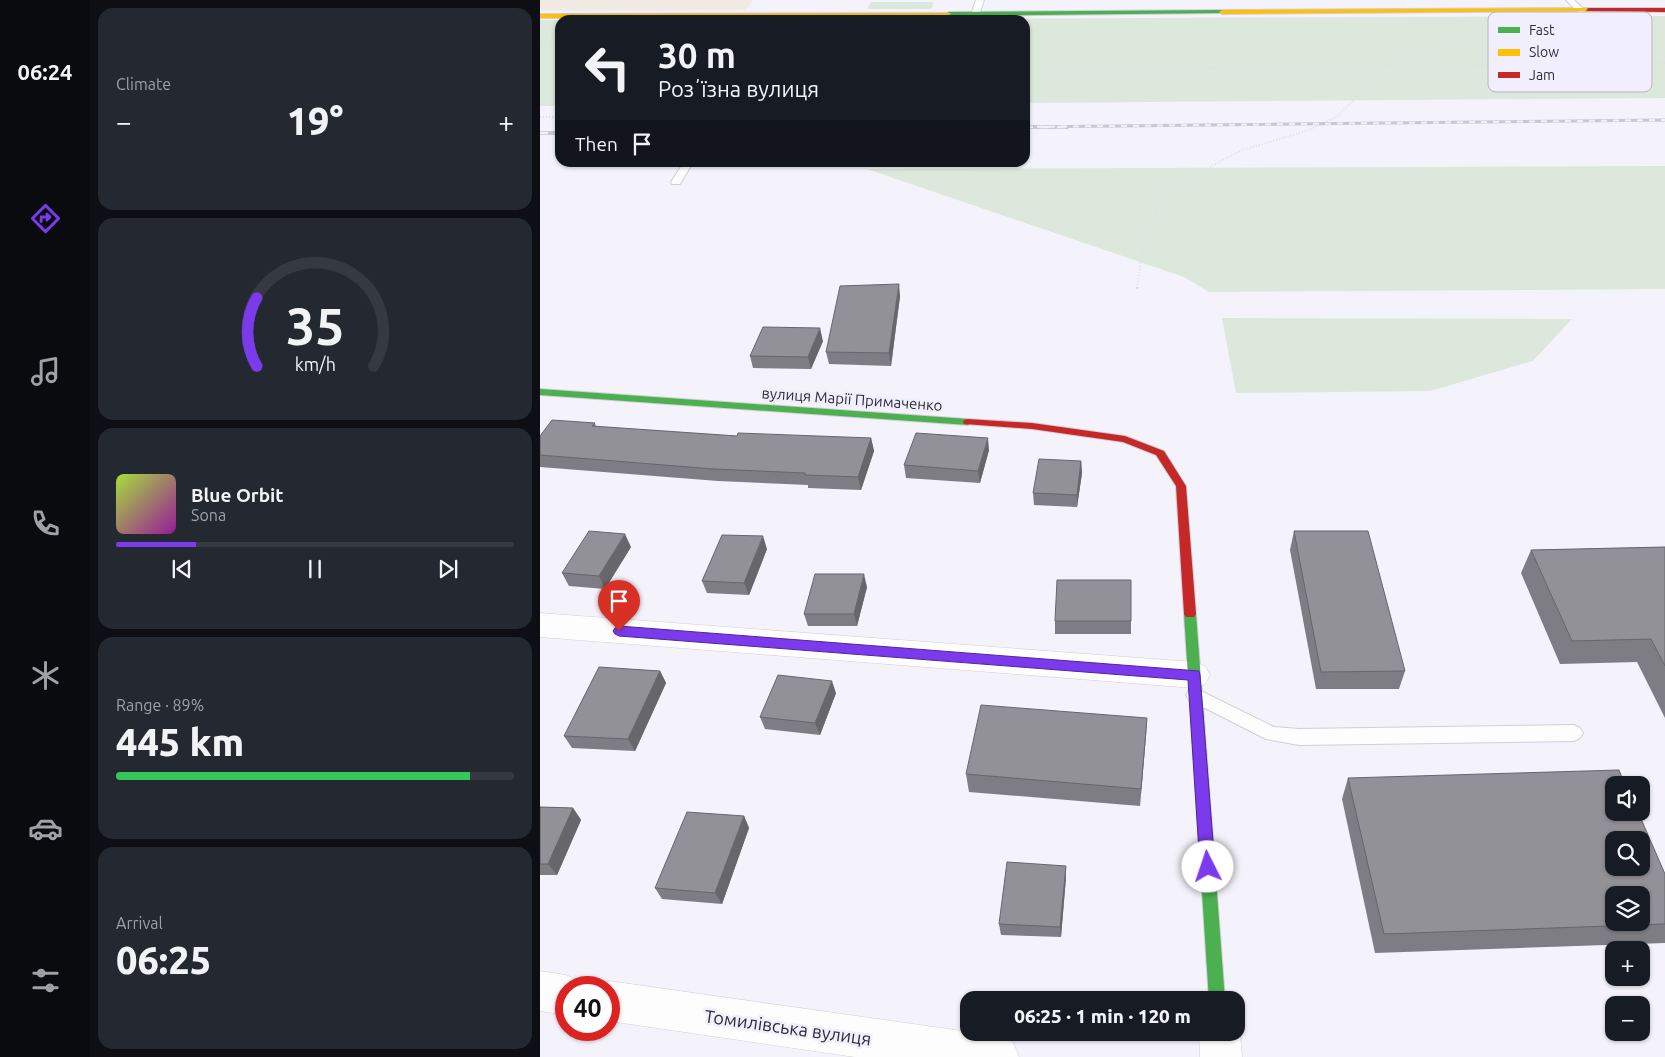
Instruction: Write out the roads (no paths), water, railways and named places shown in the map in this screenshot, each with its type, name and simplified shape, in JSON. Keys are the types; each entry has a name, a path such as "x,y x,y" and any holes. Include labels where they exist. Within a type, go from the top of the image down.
{"street":[{"path":"975,15 1665,10"},
{"path":"540,16 555,16"},
{"name":"вулиця Марії Примаченко","path":"540,392 1032,426 1126,439 1160,452 1181,486 1195,685"},
{"path":"540,625 1195,685 1216,991"},
{"path":"540,991 555,993"},
{"name":"Томилівська вулиця","path":"620,1003 998,1057"},
{"path":"1220,1041 1221,1057"}],"lane":[{"path":"975,15 980,0"},
{"path":"1570,0 1582,10"},
{"path":"676,182 686,167"},
{"path":"1195,685 1272,734 1290,736 1574,733"}],"railway":[{"path":"1030,127 1665,120"},
{"path":"1030,127 1067,127"},
{"path":"540,133 555,133"}]}
